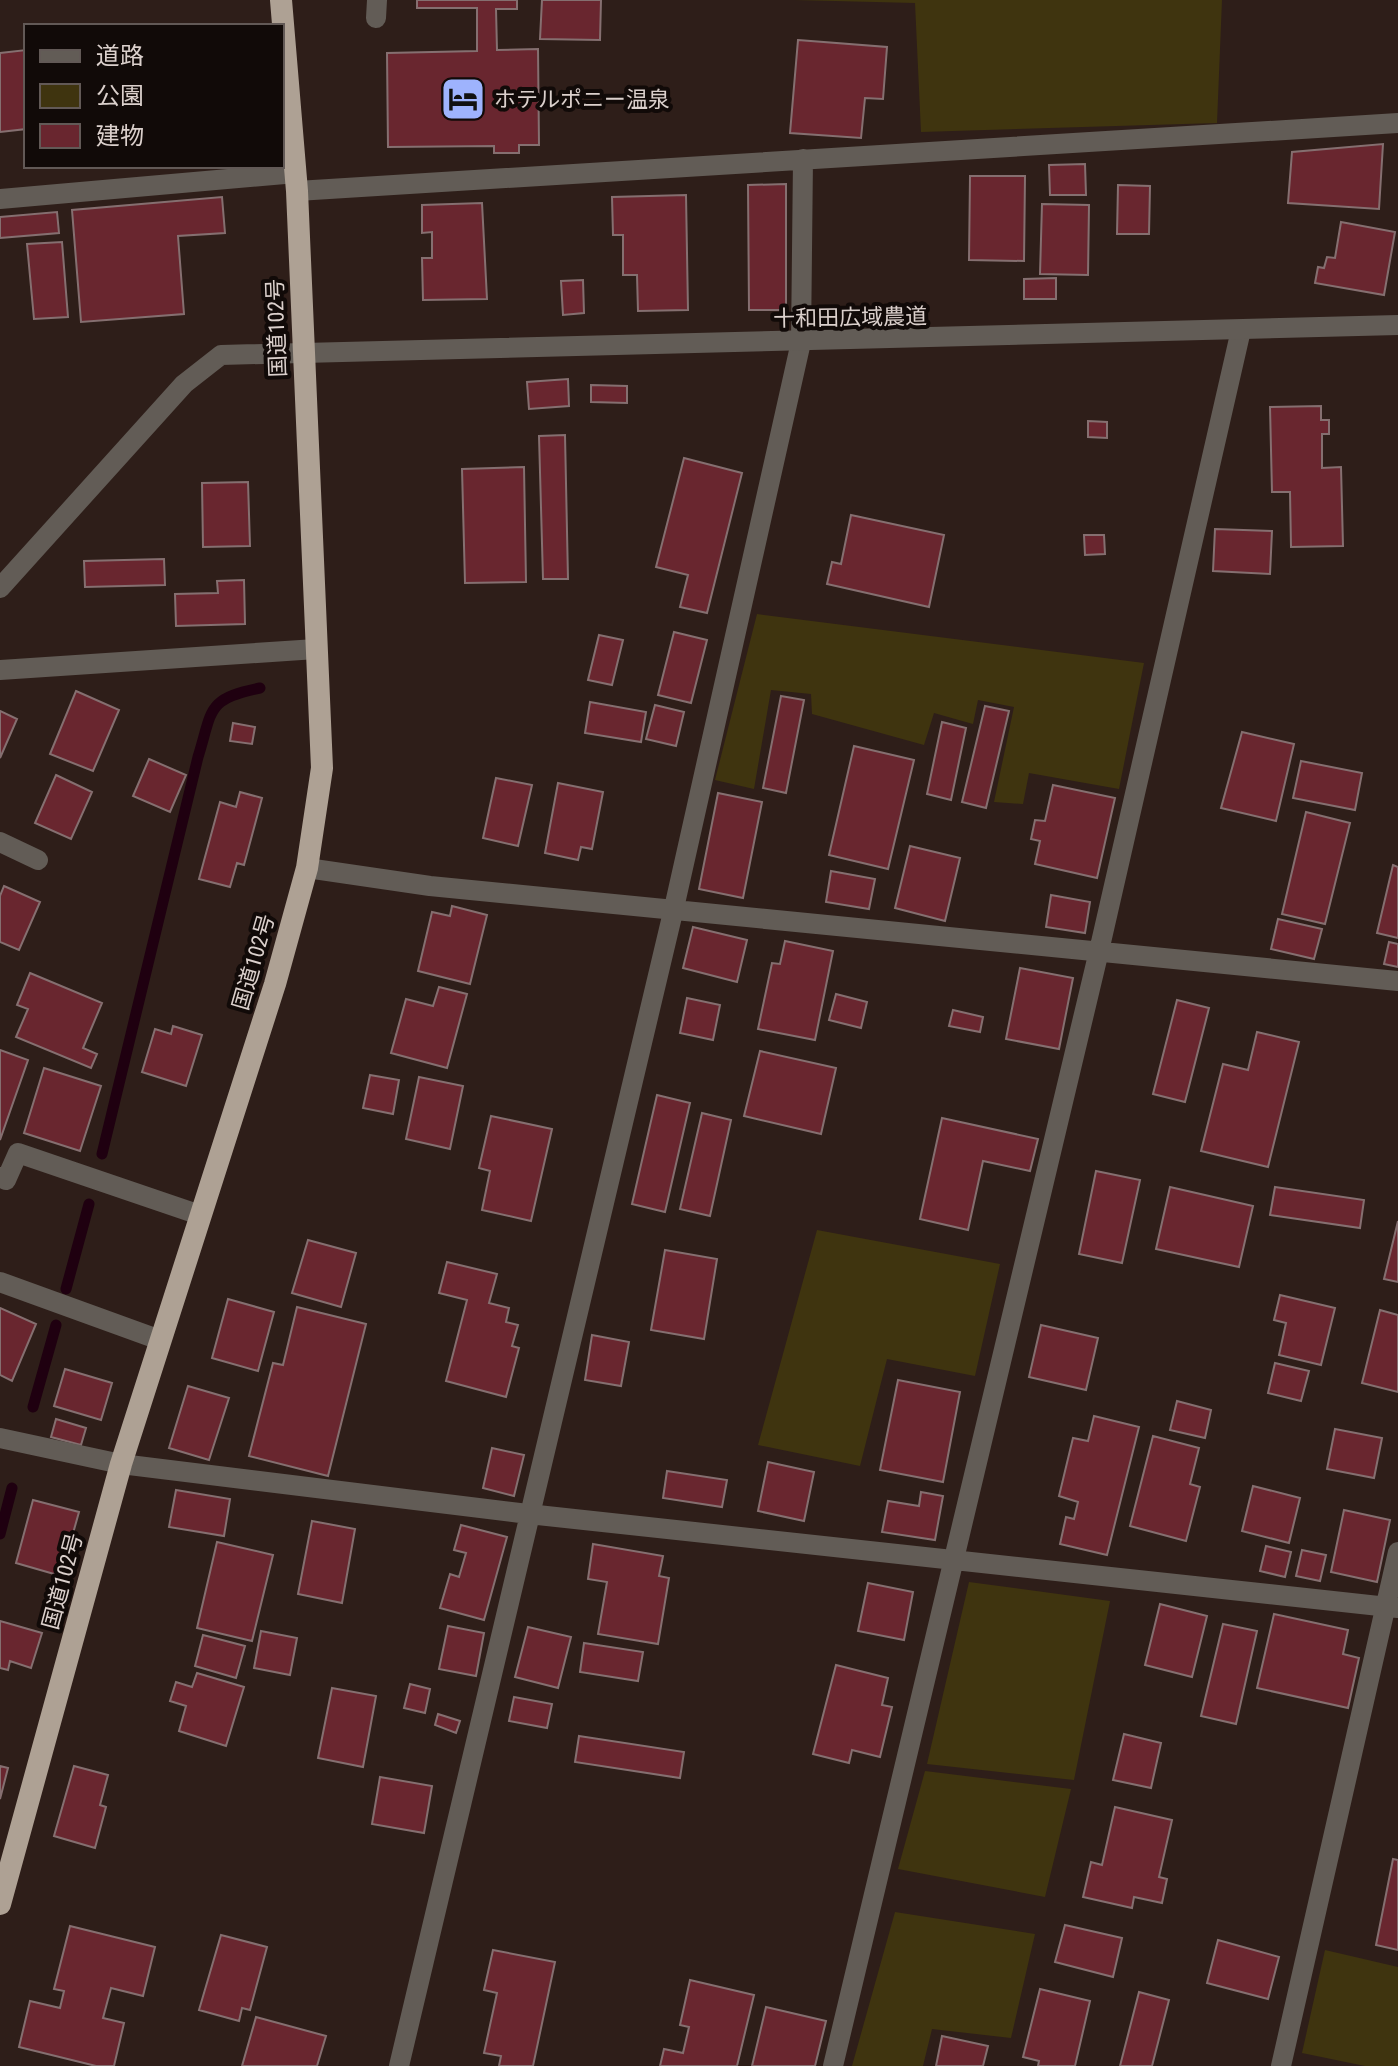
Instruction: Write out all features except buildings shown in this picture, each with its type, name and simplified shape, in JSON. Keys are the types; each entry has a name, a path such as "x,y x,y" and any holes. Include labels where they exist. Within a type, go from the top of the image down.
{"highway":[{"name":"国道102号","path":"281,0 283,24"},
{"name":"国道102号","path":"1,1899 121,1464 275,984 307,868 322,768 296,182 284,36"}],"street":[{"path":"0,199 803,159 1398,123"},
{"path":"399,2066 674,908 801,342 803,159"},
{"name":"十和田広域農道","path":"0,588 184,384 221,355 1398,325"},
{"path":"833,2066 1099,951 1241,330"},
{"path":"0,670 316,649"},
{"path":"0,842 38,860"},
{"path":"307,868 430,886 1398,981"},
{"path":"0,1177 6,1180 18,1153 200,1215"},
{"path":"0,1282 160,1340"},
{"path":"0,1438 121,1464 528,1514 1391,1607"},
{"path":"1281,2066 1391,1607 1398,1552"}],"green space":[{"path":"794,0 1222,0 1217,123 921,132 915,3"},
{"path":"757,614 1144,663 1119,789 1029,773 1023,804 994,802 1014,707 978,700 973,724 934,713 924,745 812,714 811,694 771,690 754,789 715,780"},
{"path":"817,1230 1000,1264 975,1376 887,1359 860,1466 758,1445"},
{"path":"969,1582 1110,1601 1074,1780 927,1764"},
{"path":"925,1771 1071,1789 1045,1897 898,1869"},
{"path":"895,1912 1035,1934 1011,2038 932,2029 923,2066 852,2066"},
{"path":"1325,1950 1398,1967 1398,2066 1365,2066 1302,2053"}],"waterway":[{"path":"102,1154 210,717 221,702 260,688"},
{"path":"66,1289 89,1204"},
{"path":"33,1407 56,1325"},
{"path":"0,1534 12,1488"}],"place":[{"name":"ホテルポニー温泉","path":"463,99"}]}
